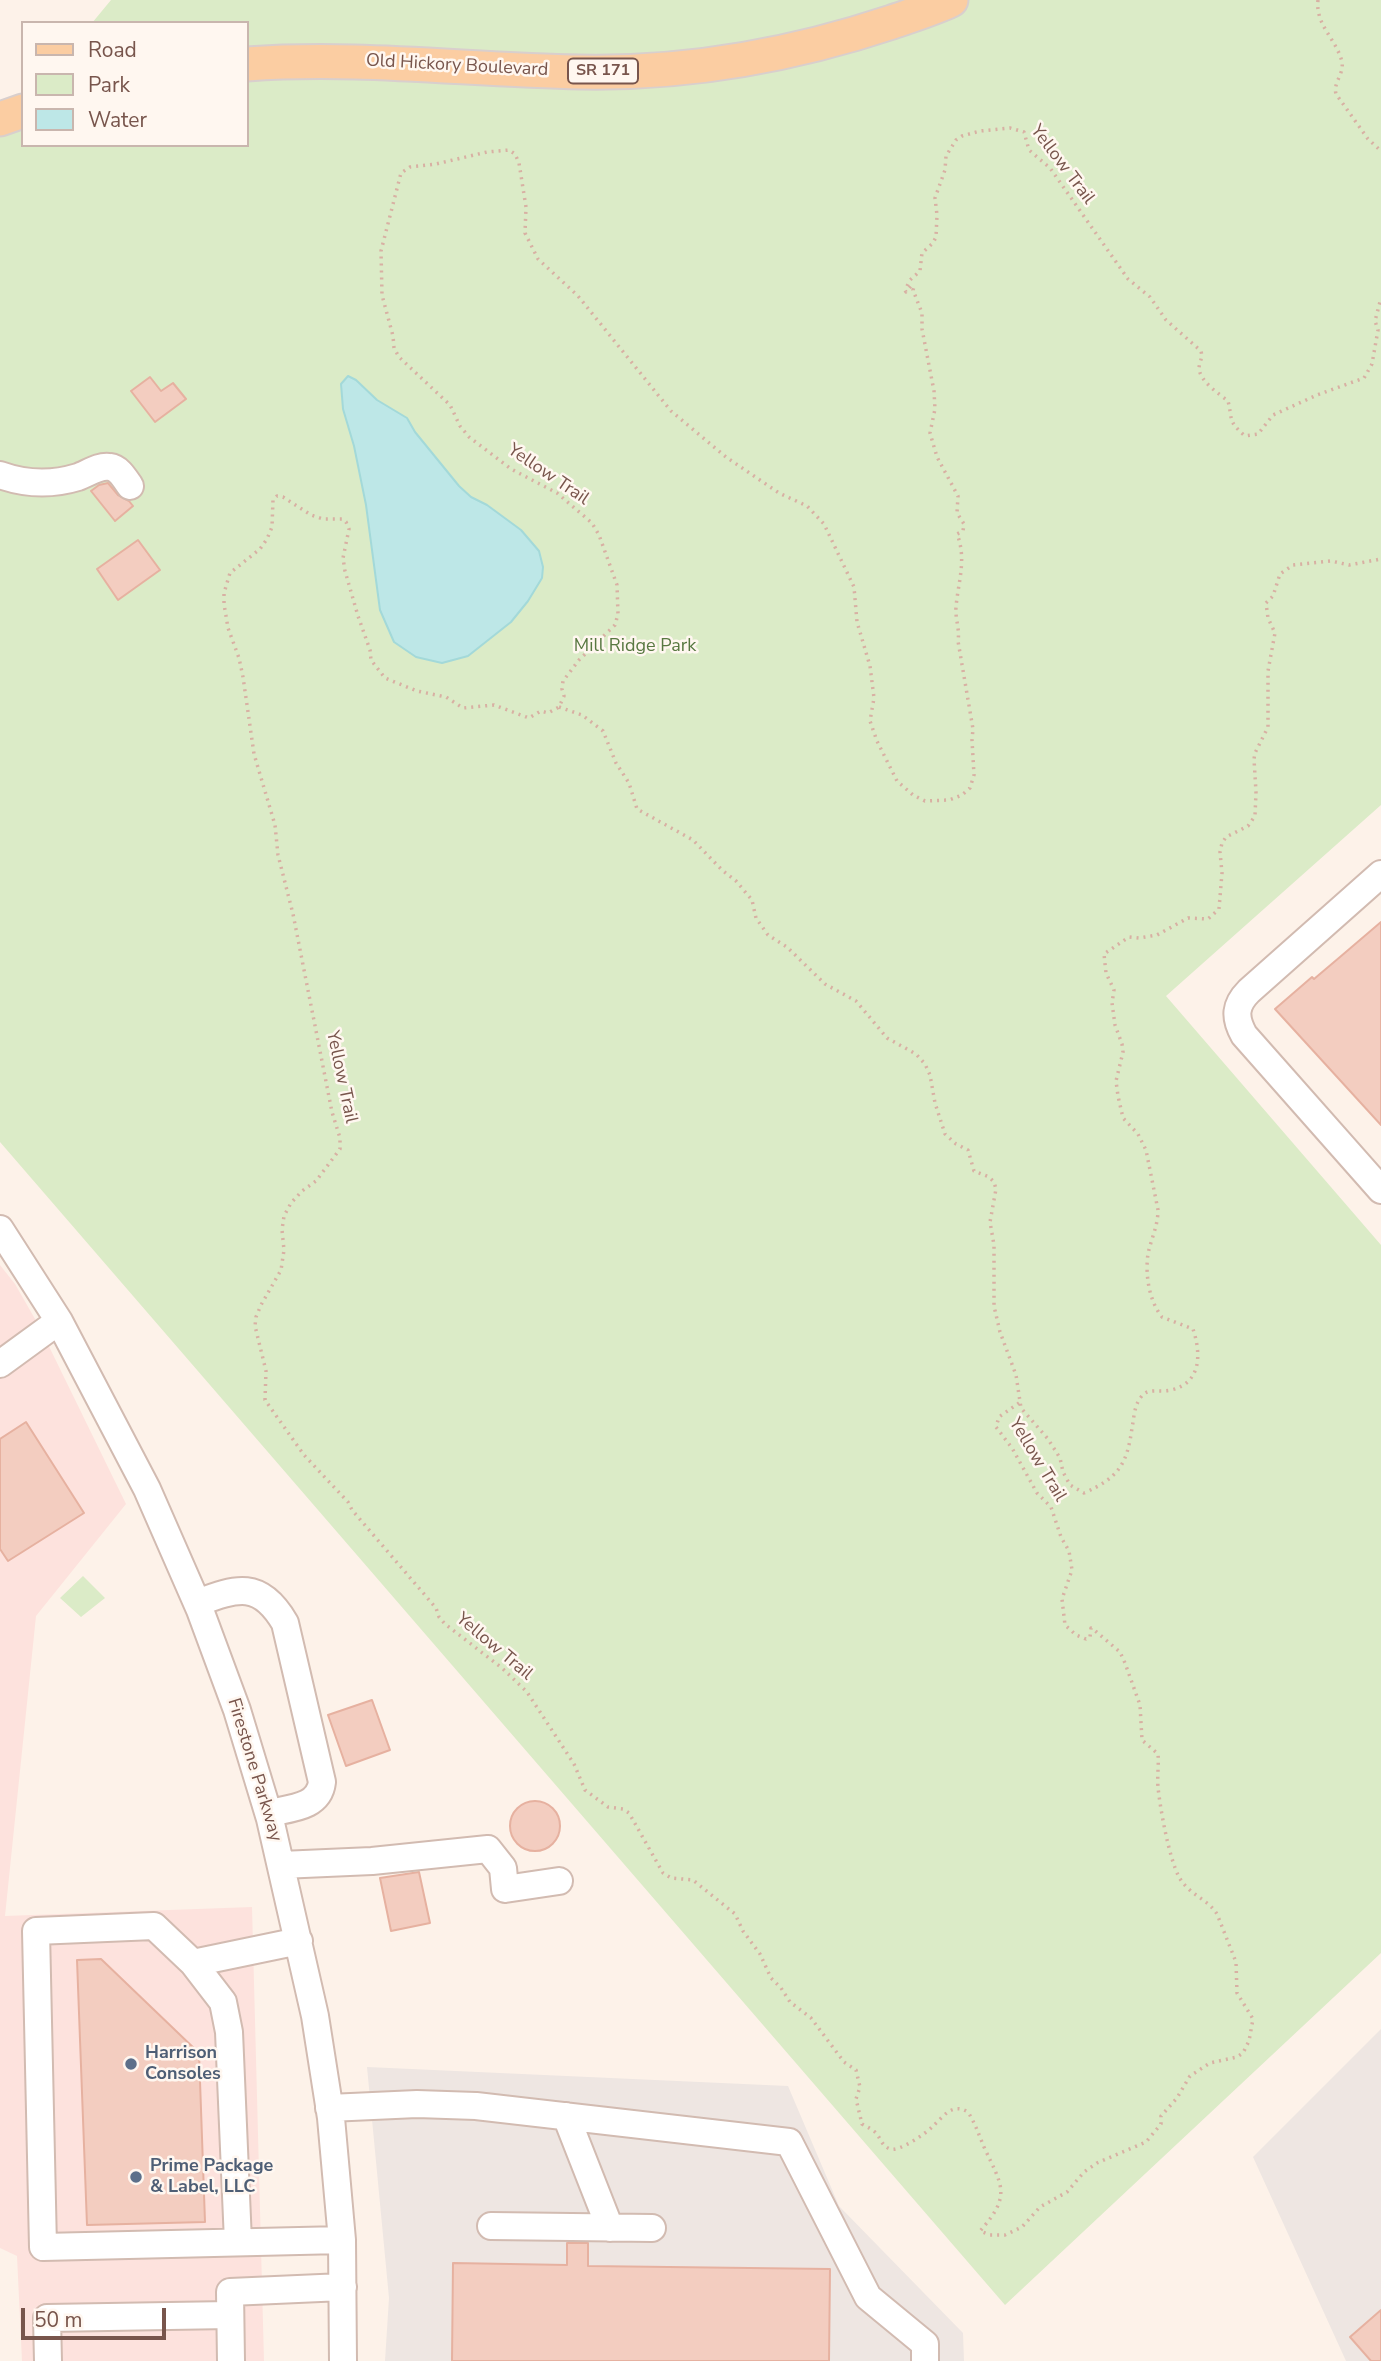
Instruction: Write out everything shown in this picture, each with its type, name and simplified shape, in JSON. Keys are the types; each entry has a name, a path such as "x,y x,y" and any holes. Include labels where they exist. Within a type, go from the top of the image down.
{"main road":[{"name":"Old Hickory Boulevard","path":"248,64 343,60 580,72 651,70 725,62 796,49 862,32 951,0"},
{"path":"0,119 21,112"}],"street":[{"path":"0,475 20,481 47,482 111,467 120,473 130,486"},
{"path":"1381,874 1249,991 1237,1007 1236,1017 1244,1035 1381,1190"},
{"name":"Firestone Parkway","path":"0,1229 59,1321 147,1489 197,1603 237,1710 269,1813 315,2016 330,2108 342,2240 343,2361"},
{"path":"0,1364 59,1321"},
{"path":"197,1603 234,1590 246,1591 273,1605 285,1623 322,1782 317,1797 311,1802 269,1813"},
{"path":"281,1865 372,1861 488,1849 503,1868 505,1889 559,1881"},
{"path":"238,2242 229,2032 223,2002 193,1963 154,1926 36,1931 43,2247 342,2240"},
{"path":"193,1963 299,1941"},
{"path":"330,2108 450,2105 789,2142 868,2297 925,2344 925,2361"},
{"path":"566,2116 610,2228"},
{"path":"492,2226 652,2228"},
{"path":"231,2361 230,2292 342,2287"},
{"path":"47,2361 47,2318 230,2315"}],"path":[{"path":"1318,0 1320,21 1341,58 1343,68 1334,90 1368,139 1381,151"},
{"name":"Yellow Trail","path":"1381,298 1375,321 1378,330 1372,364 1363,378 1273,415 1258,434 1245,436 1228,415 1228,401 1202,377 1199,370 1201,352 1166,320 1150,297 1128,279 1050,168 1030,150 1024,132 1010,128 980,131 962,136 956,141 946,156 945,170 935,198 936,237 922,253 920,271 910,280 905,290 906,292 914,286 922,313 922,329 934,391 935,409 930,433 937,457 958,496 957,513 964,524 963,531 957,534 962,561 956,618 974,729 974,775 970,788 949,800 925,800 913,795 897,781 870,722 874,698 870,666 858,622 854,587 824,524 807,506 779,493 726,457 671,411 578,296 538,259 525,233 526,207 519,163 509,150 410,167 401,173 381,251 382,295 394,348 399,357 450,405 460,426 469,436 510,469 556,493 592,523 617,585 618,614 615,625 579,660 563,681 564,696 559,707 548,713 541,711 529,718 523,718 506,708 494,705 463,708 446,697 417,691 385,678 371,660 343,558 349,529 346,522 342,519 323,519 311,515 284,497 277,496 273,500 272,527 267,539 260,550 230,573 224,593 228,628 239,658 254,754 275,825 278,855 332,1112 340,1138 340,1149 335,1157 316,1181 302,1191 284,1216 281,1270 256,1317 257,1337 266,1371 265,1400 304,1455 348,1502 436,1608 445,1624 502,1668 527,1692 574,1765 585,1790 608,1807 629,1813 663,1872 671,1878 693,1880 734,1914 771,1978 790,2002 811,2018 844,2062 856,2070 860,2087 856,2099 862,2124 876,2133 884,2145 894,2150 923,2134 953,2109 962,2108 968,2112 1002,2184 998,2205 980,2231 990,2235 1005,2235 1022,2227 1040,2207 1066,2192 1084,2172 1097,2163 1146,2142 1161,2124 1161,2116 1177,2098 1190,2076 1210,2063 1243,2053 1253,2026 1253,2018 1237,1993 1236,1962 1217,1914 1213,1908 1192,1894 1173,1864 1158,1785 1158,1754 1142,1740 1139,1705 1120,1652 1091,1628 1090,1637 1086,1639 1076,1635 1065,1625 1062,1599 1072,1570 1069,1551 1061,1537 1051,1507 1037,1493 1012,1448 996,1427 999,1417 1019,1403 1023,1412 1038,1427 1060,1458 1070,1485 1084,1493 1105,1482 1126,1460 1135,1411 1144,1394 1150,1391 1172,1391 1192,1377 1197,1366 1199,1359 1193,1329 1162,1317 1151,1298 1147,1263 1158,1210 1146,1150 1138,1134 1123,1118 1118,1096 1116,1081 1123,1052 1115,1025 1112,1003 1114,990 1106,973 1104,954 1129,937 1157,935 1188,918 1208,919 1219,909 1222,843 1226,837 1248,826 1255,816 1254,760 1255,752 1268,727 1266,685 1275,633 1268,618 1266,603 1273,596 1280,574 1303,562 1331,561 1349,565 1381,559"},
{"path":"559,707 582,715 603,731 629,783 637,809 693,840 752,900 756,918 768,935 787,947 825,984 856,1001 887,1038 916,1054 925,1064 945,1134 951,1141 968,1150 974,1171 989,1177 996,1189 990,1222 994,1245 994,1306 1000,1332 1016,1375 1019,1403"}],"shaded area":[{"path":"0,1265 15,1284 39,1326 126,1504 36,1616 5,1916 252,1907 264,2361 22,2361 17,2256 0,2248"},
{"path":"1381,2029 1381,2361 1346,2361 1253,2157"},
{"path":"367,2067 788,2086 839,2206 963,2333 964,2361 385,2361 389,2298"}],"green space":[{"name":"Mill Ridge Park","path":"111,0 1381,0 1381,805 1166,996 1381,1245 1381,1953 1005,2305 0,1142 0,131 21,111 21,147 248,147 248,21 94,21"},
{"path":"83,1576 105,1598 81,1617 60,1598"}],"water":[{"path":"348,376 377,400 407,418 415,432 459,486 521,530 539,551 543,567 542,578 528,601 511,622 468,656 442,663 416,657 394,642 380,610 366,505 343,409 341,384"}],"building":[{"path":"150,377 161,391 173,383 186,399 155,422 131,391"},
{"path":"108,483 133,506 115,521 91,491"},
{"path":"138,540 160,570 118,600 97,569"},
{"path":"1381,922 1381,1125 1275,1009"},
{"path":"26,1422 84,1513 8,1561 0,1549 0,1439"},
{"path":"372,1700 390,1750 346,1766 328,1715"},
{"path":"535,1801 553,1808 560,1826 553,1844 535,1851 517,1844 510,1826 517,1808"},
{"path":"419,1872 430,1923 391,1931 380,1878"},
{"path":"101,1959 199,2053 205,2222 87,2225 77,1960"},
{"path":"567,2243 588,2243 588,2266 830,2269 829,2361 452,2361 453,2263 567,2265"},
{"path":"1381,2310 1381,2361 1371,2361 1350,2337"}],"place":[{"name":"Harrison Consoles","path":"131,2064"},
{"name":"Prime Package & Label, LLC","path":"136,2177"}]}
